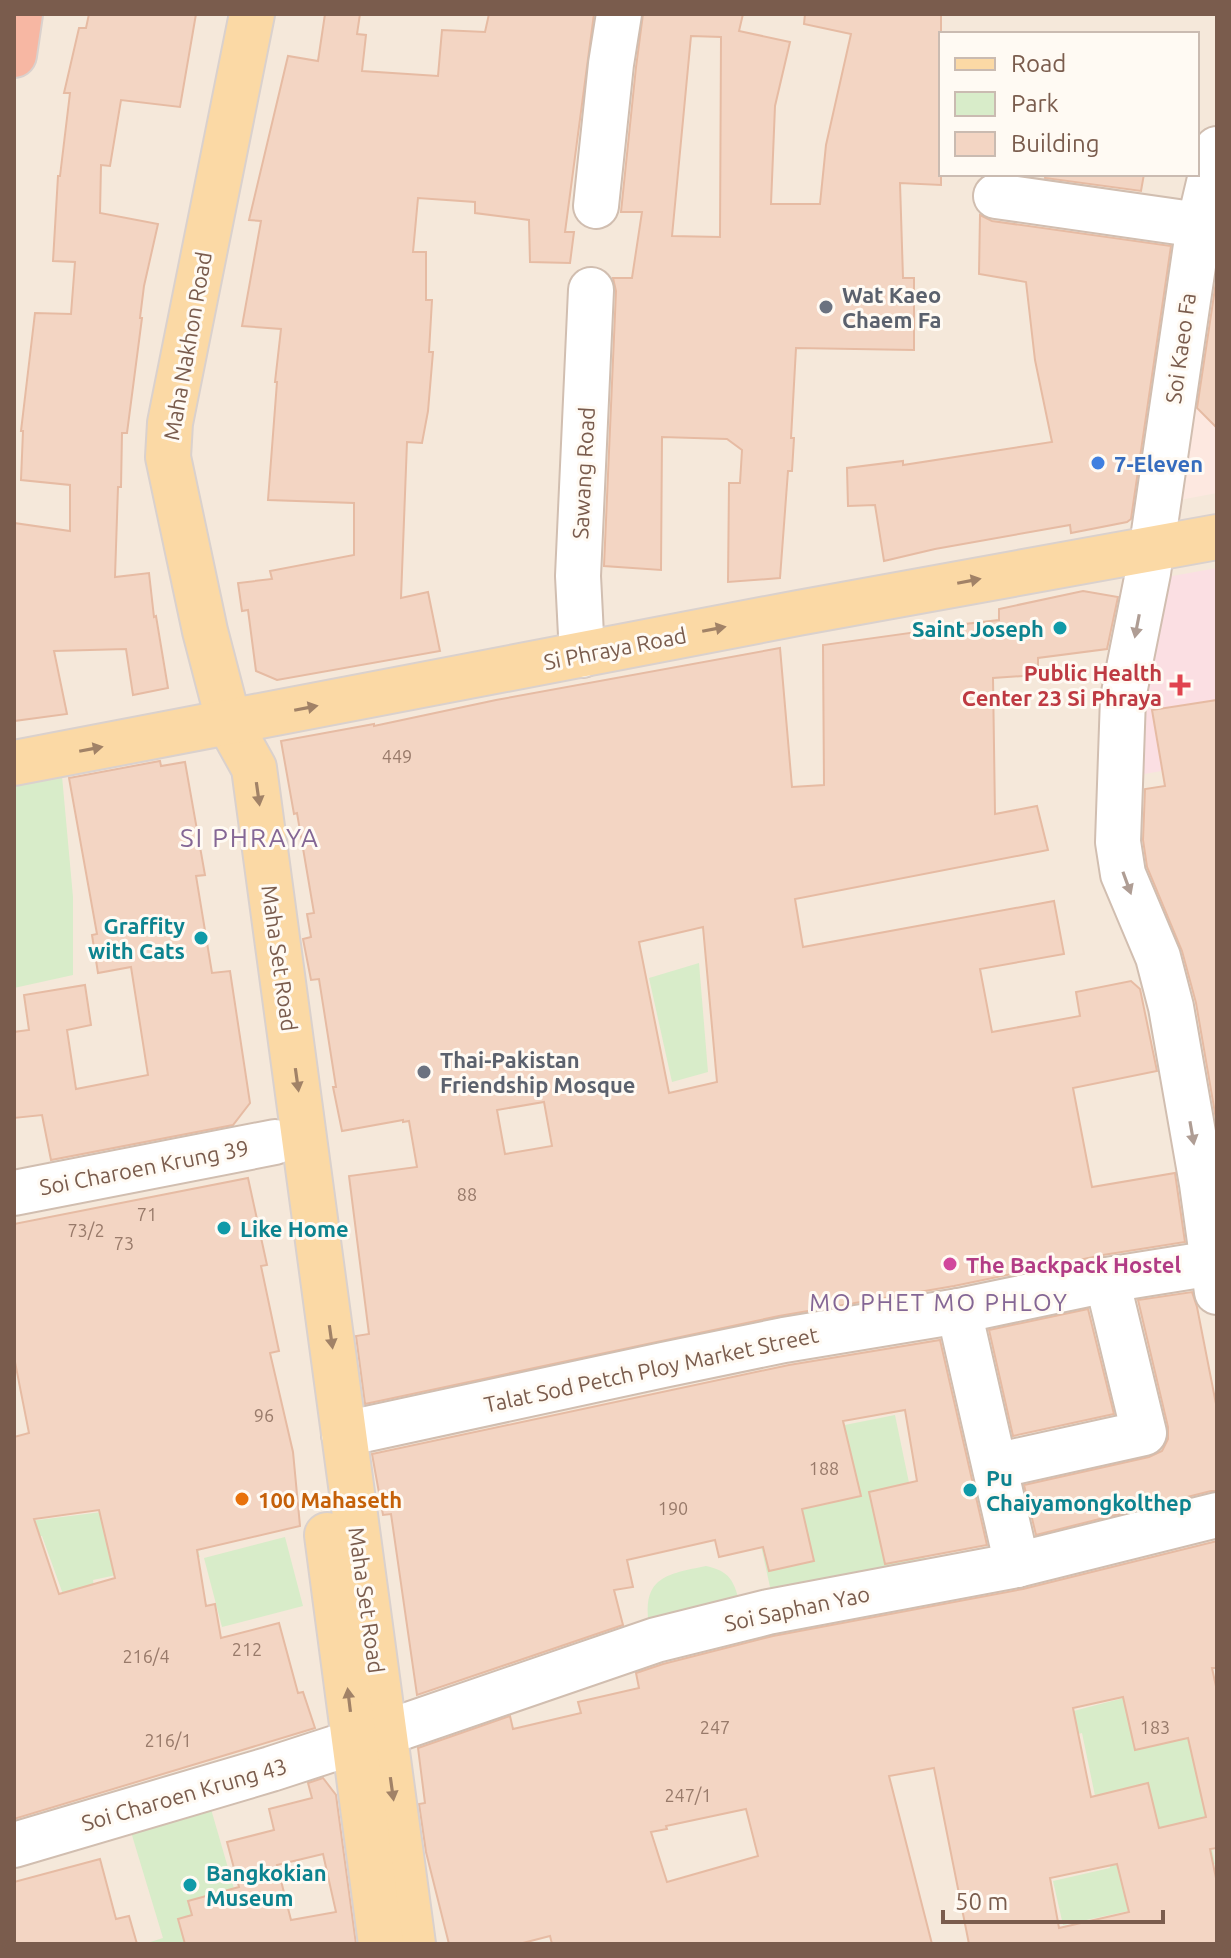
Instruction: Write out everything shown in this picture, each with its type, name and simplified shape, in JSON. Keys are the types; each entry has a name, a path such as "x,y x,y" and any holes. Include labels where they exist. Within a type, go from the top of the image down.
{"main road":[{"name":"Maha Nakhon Road","path":"229,723 205,631 168,457 170,423 252,14"},
{"name":"Si Phraya Road","path":"14,763 798,613 1217,537"},
{"name":"Maha Set Road","path":"229,723 226,768 275,1142 329,1437"},
{"name":"Maha Set Road","path":"229,723 254,768 329,1437 370,1738 413,1944"},
{"name":"Maha Set Road","path":"370,1738 381,1944"}],"street":[{"path":"596,206 619,14"},
{"name":"Soi Kaeo Fa","path":"1215,1278 1171,1007 1158,957 1123,874 1118,842 1123,698 1151,549 1199,225 1216,159"},
{"path":"996,196 1199,225"},
{"name":"Sawang Road","path":"582,655 578,576 591,290"},
{"name":"Soi Charoen Krung 39","path":"14,1193 275,1142"},
{"name":"Talat Sod Petch Ploy Market Street","path":"329,1437 769,1343 959,1311 1107,1280 1215,1278"},
{"path":"995,1466 1144,1433 1107,1280"},
{"path":"959,1311 1017,1565"},
{"name":"Soi Saphan Yao","path":"370,1738 656,1640 768,1612 1017,1565 1217,1515"},
{"name":"Soi Charoen Krung 43","path":"14,1845 370,1738"}],"shaded area":[{"path":"14,14 1217,14 1217,1944 14,1944"},
{"path":"1217,300 1217,493 1169,502 1198,303"},
{"name":"Public Health Center 23 Si Phraya","path":"1217,568 1217,761 1139,775 1144,663 1167,577"}],"green space":[{"path":"62,776 73,897 73,975 14,988 14,785"},
{"path":"699,963 708,1072 672,1082 649,978"},
{"path":"895,1415 926,1565 772,1596 739,1446"},
{"path":"176,1472 200,1557 93,1580 95,1592 64,1597 42,1536 14,1544 14,1523 126,1509"},
{"path":"285,1537 303,1606 222,1627 204,1558"},
{"path":"706,1566 730,1578 740,1604 649,1624 649,1596 660,1580"},
{"path":"1177,1684 1215,1864 1128,1881 1133,1910 1063,1925 1053,1881 1110,1868 1082,1733 1049,1741 1043,1719"},
{"name":"Bangkokian Museum","path":"211,1809 250,1944 144,1944 163,1938 131,1832"}],"building":[{"path":"89,14 196,14 180,107 121,100 110,166 101,165 100,213 158,224 144,286 127,433 122,433 115,577 149,573 168,688 133,695 126,649 54,651 67,714 14,721 14,523 70,531 70,485 21,480 21,431 35,313 71,314 75,262 53,261 58,176 70,93 64,93 79,28 86,28"},
{"path":"325,14 360,14 357,34 366,35 362,71 438,76 442,30 485,32 489,14 594,14 565,232 574,232 570,263 530,262 529,220 475,213 475,202 418,198 413,252 426,252 426,300 432,300 429,352 433,352 422,443 407,442 401,598 428,592 440,651 277,680 256,671 248,610 242,611 238,583 272,579 270,571 354,555 354,503 268,500 281,329 242,326 261,221 249,220 288,56 318,61"},
{"path":"643,14 743,14 739,31 790,42 775,106 771,204 820,204 826,145 851,34 804,24 805,14 941,14 941,185 900,183 903,278 914,278 914,350 796,348 792,471 788,471 780,578 728,582 729,483 740,483 742,450 727,439 662,437 661,570 604,566 616,291 613,278 632,278 642,212 621,212","holes":["691,36 721,37 720,237 672,236"]},
{"path":"1046,176 1144,176 1141,191"},
{"path":"980,215 992,221 1171,246 1131,519 1071,533 1070,525 884,561 875,505 848,506 847,468 903,461 903,465 1052,442 1035,360 1026,282 979,274"},
{"path":"1217,275 1217,428 1197,408"},
{"path":"1083,591 1118,597 1107,649 1038,658 1038,675 993,678 995,814 1037,806 1048,850 795,899 803,947 1054,901 1064,954 980,969 992,1032 1080,1016 1076,992 1131,981 1140,989 1157,1071 1073,1088 1092,1187 1175,1173 1185,1242 779,1316 365,1404 356,1336 369,1334 349,1176 417,1167 409,1121 342,1131 319,979 311,980 303,939 311,937 307,914 314,913 281,741 780,648 792,787 824,785 823,645 999,620 999,609","holes":["703,927 717,1082 669,1093 639,942","544,1102 552,1146 505,1154 497,1110"]},
{"path":"1217,700 1217,1125 1196,1003 1182,951 1147,867 1143,840 1145,789 1165,786 1152,710"},
{"path":"160,761 161,766 185,762 205,875 196,876 212,973 230,971 250,1103 233,1125 51,1160 42,1115 14,1118 14,1032 29,1030 24,995 85,985 91,1025 67,1030 76,1089 148,1075 131,967 98,973 92,935 97,934 69,778"},
{"path":"248,1178 267,1265 261,1266 279,1351 270,1353 293,1452 300,1526 197,1550 206,1606 215,1604 221,1638 279,1623 298,1693 303,1692 315,1728 14,1819 14,1437 29,1433 14,1357 14,1224","holes":["99,1510 115,1578 59,1594 34,1519"]},
{"path":"1192,1292 1217,1409 1217,1491 1036,1535 1024,1485 1149,1457 1162,1451 1168,1439 1168,1427 1138,1300"},
{"path":"1088,1309 1114,1414 1013,1436 989,1330"},
{"path":"940,1340 987,1545 885,1564 869,1492 917,1481 905,1410 843,1421 861,1496 802,1509 814,1561 769,1571 763,1547 719,1557 715,1540 627,1560 633,1587 614,1590 623,1625 417,1695 391,1514 383,1515 372,1454 789,1365"},
{"path":"1217,1541 1217,1668 1212,1668 1217,1691 1217,1848 1210,1849 1217,1883 1217,1944 969,1944 934,1768 889,1776 932,1944 552,1944 550,1936 519,1944 449,1944 426,1852 419,1804 425,1803 418,1748 510,1716 513,1729 581,1713 578,1702 639,1688 636,1673 663,1664 773,1636 1023,1589","holes":["1123,1697 1135,1750 1188,1738 1206,1817 1159,1828 1148,1783 1091,1797 1073,1708","746,1809 758,1856 667,1882 651,1832 667,1829 666,1826","1117,1864 1129,1912 1059,1928 1050,1878"]},
{"path":"323,1778 336,1795 356,1944 185,1944 178,1919 192,1915 188,1901 239,1887 227,1842 274,1830 269,1809 312,1798 308,1783","holes":["323,1854 336,1912 291,1920 277,1865"]},
{"path":"100,1859 116,1919 129,1916 137,1944 14,1944 14,1882"}],"place":[{"name":"Wat Kaeo Chaem Fa","path":"826,307"},
{"name":"7-Eleven","path":"1098,463"},
{"name":"Saint Joseph","path":"1060,628"},
{"name":"Public Health Center 23 Si Phraya","path":"1180,685"},
{"name":"Graffity with Cats","path":"201,938"},
{"name":"Thai-Pakistan Friendship Mosque","path":"424,1072"},
{"name":"Like Home","path":"224,1228"},
{"name":"The Backpack Hostel","path":"950,1264"},
{"name":"Pu Chaiyamongkolthep","path":"970,1490"},
{"name":"100 Mahaseth","path":"242,1499"},
{"name":"Bangkokian Museum","path":"190,1885"}],"district":[{"name":"SI PHRAYA","path":"250,837"},
{"name":"MO PHET MO PHLOY","path":"939,1302"}]}
